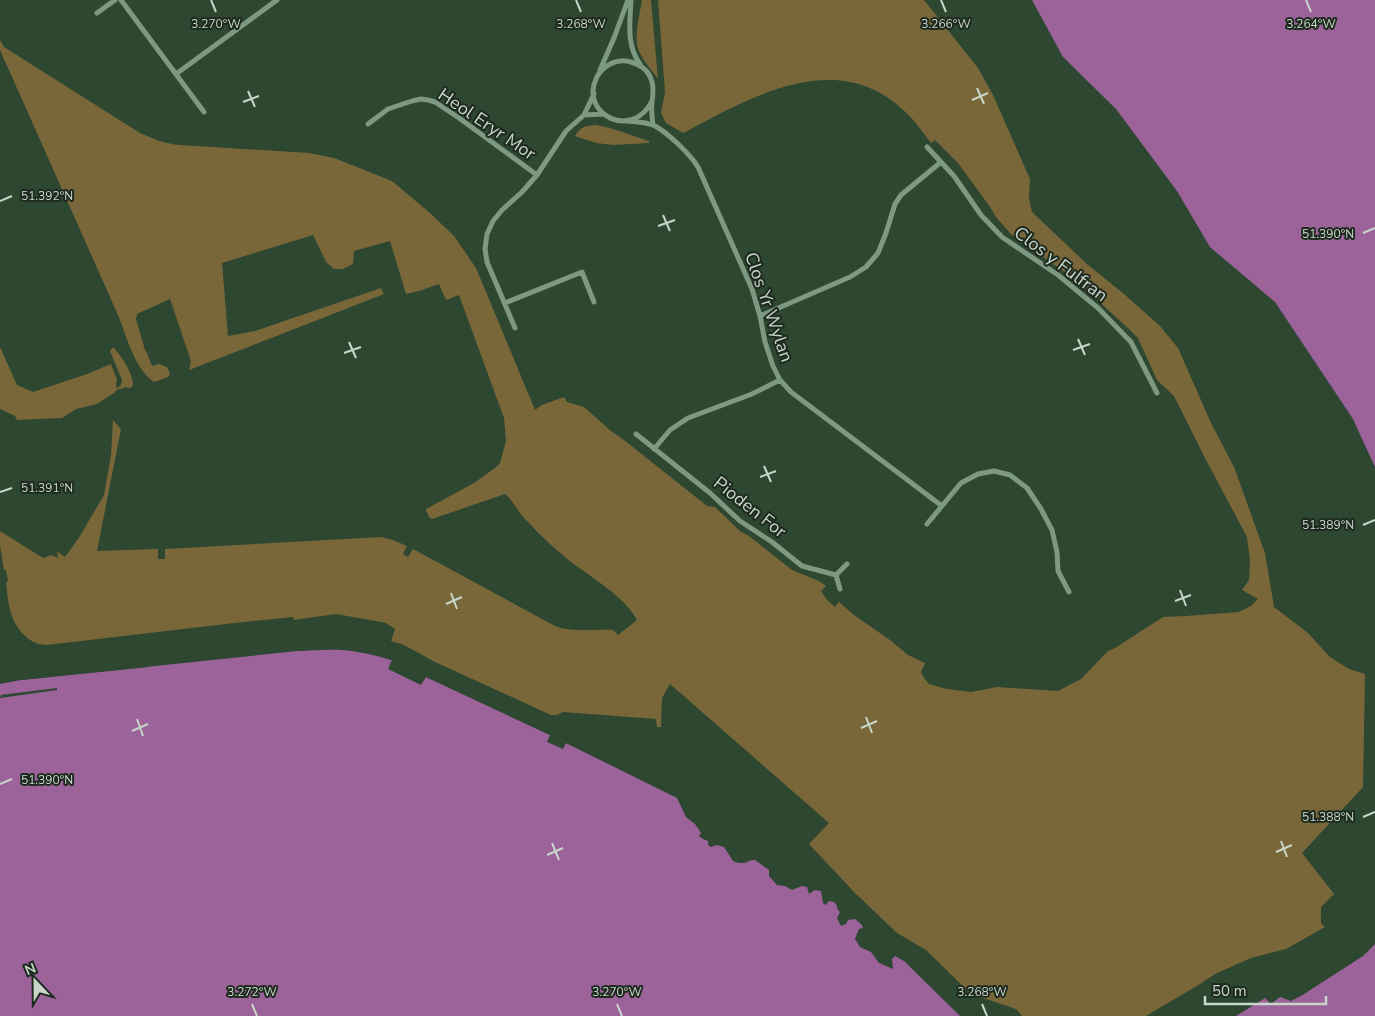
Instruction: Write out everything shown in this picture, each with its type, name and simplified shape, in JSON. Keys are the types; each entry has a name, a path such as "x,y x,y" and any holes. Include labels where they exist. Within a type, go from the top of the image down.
{"street":[{"path":"97,13 115,0"},
{"path":"121,0 204,112"},
{"path":"176,74 278,0"},
{"path":"629,0 630,42 634,56 650,76 654,93 649,107 640,116 627,121 619,121 605,114 596,104 594,84 629,0"},
{"path":"598,75 603,69 616,62 631,62 644,68"},
{"name":"Heol Eryr Mor","path":"516,328 487,262 485,249 486,234 502,210 522,192 537,174 566,131 584,115 594,94"},
{"name":"Heol Eryr Mor","path":"368,124 388,109 402,104 421,99 435,102 537,174"},
{"path":"652,101 653,125"},
{"path":"584,115 605,114"},
{"name":"Clos Yr Wylan","path":"627,121 653,125 680,146 694,160 752,289 765,342 780,380 791,392 942,506"},
{"name":"Clos y Fulfran","path":"926,147 954,176 981,215 1002,237 1058,275 1098,308 1131,342 1157,393"},
{"path":"760,316 850,277 866,267 878,253 895,204 901,195 941,162"},
{"path":"505,303 582,272 594,302"},
{"path":"654,449 670,430 688,418 752,394 780,380"},
{"name":"Pioden For","path":"636,434 710,493 740,521 772,542 802,566 836,574"},
{"path":"927,524 961,483 978,474 994,471 1010,475 1027,488 1052,530 1057,552 1058,571 1069,592"},
{"path":"840,589 836,574 847,564"}],"shaded area":[{"path":"642,0 651,0 658,79 638,48 637,31"},
{"path":"658,0 924,0 978,68 993,95 1030,179 1029,198 1032,212 1087,264 1160,326 1178,348 1211,423 1234,467 1265,553 1274,607 1308,633 1330,657 1349,669 1365,674 1363,787 1302,853 1334,894 1321,907 1321,923 1325,927 1286,949 1251,958 1215,974 1146,1016 1022,1016 1016,1009 971,994 926,950 897,933 855,893 809,844 829,823 670,684 662,698 661,727 657,727 656,719 563,712 551,715 435,662 404,645 391,641 395,629 386,623 336,614 294,620 293,617 243,622 47,645 33,641 21,632 13,619 8,599 6,582 8,581 0,546 0,531 43,558 51,555 58,558 57,551 65,557 80,536 104,495 111,455 113,420 121,429 97,551 158,549 158,559 165,559 165,549 381,537 407,546 403,554 408,557 413,549 555,626 576,630 613,630 618,635 637,620 617,596 571,562 542,537 505,494 432,519 430,518 426,509 474,483 500,463 506,441 504,418 459,295 446,300 439,284 406,294 390,241 354,251 353,264 343,269 334,269 326,262 313,235 222,263 228,336 255,331 381,288 384,294 189,370 191,361 170,299 137,314 136,319 152,366 159,364 167,367 170,374 168,377 154,382 147,376 132,352 118,315 0,50 0,40 4,47 140,133 155,139 169,144 180,145 309,153 334,158 392,181 454,236 476,268 535,410 542,405 564,397 567,402 584,407 611,431 707,506 715,507 740,531 792,570 819,581 826,586 821,591 835,607 839,602 908,655 925,663 921,672 929,684 947,689 971,692 997,687 1058,691 1081,679 1108,651 1163,617 1239,612 1251,606 1258,599 1242,590 1249,580 1250,561 1247,537 1174,396 1157,380 1138,338 1073,278 1011,234 996,217 958,163 935,140 931,143 901,108 875,90 848,82 820,80 792,85 763,94 683,133 666,123 661,113 665,92"},
{"path":"1032,0 1375,0 1375,467 1353,419 1275,302 1210,247 1177,191 1116,109 1063,57"},
{"path":"596,125 649,141 649,143 613,145 596,143 575,136 584,127"},
{"path":"0,347 17,385 33,392 111,364 117,380 117,389 121,385 122,380 110,351 112,348 114,348 126,365 133,384 132,387 117,390 97,404 76,409 62,418 17,420 15,416 0,409"},
{"path":"317,649 355,652 392,660 388,669 421,685 426,677 550,735 547,742 563,749 566,743 677,798 686,817 695,824 701,833 699,836 708,841 708,845 711,847 717,845 724,847 733,861 738,863 755,860 769,870 769,876 777,885 785,886 792,890 802,886 807,887 809,894 815,890 821,891 823,903 826,905 829,901 836,904 840,912 837,918 841,926 846,924 848,920 855,919 862,925 863,928 859,929 855,939 860,947 871,952 879,963 893,969 892,959 895,956 904,961 960,1016 0,1016 0,684 21,680"},
{"path":"1375,944 1375,1016 1236,1016 1265,998 1271,1004 1280,997 1291,1001 1301,996 1363,956"}],"pier":[{"path":"297,648 359,649 393,658 394,661 346,649 297,651"},
{"path":"148,664 148,667 21,680 21,678"},
{"path":"426,675 552,733 552,736 424,676"},
{"path":"57,688 57,690 0,698 1,695"},
{"path":"567,741 678,795 681,799 564,742"}]}
